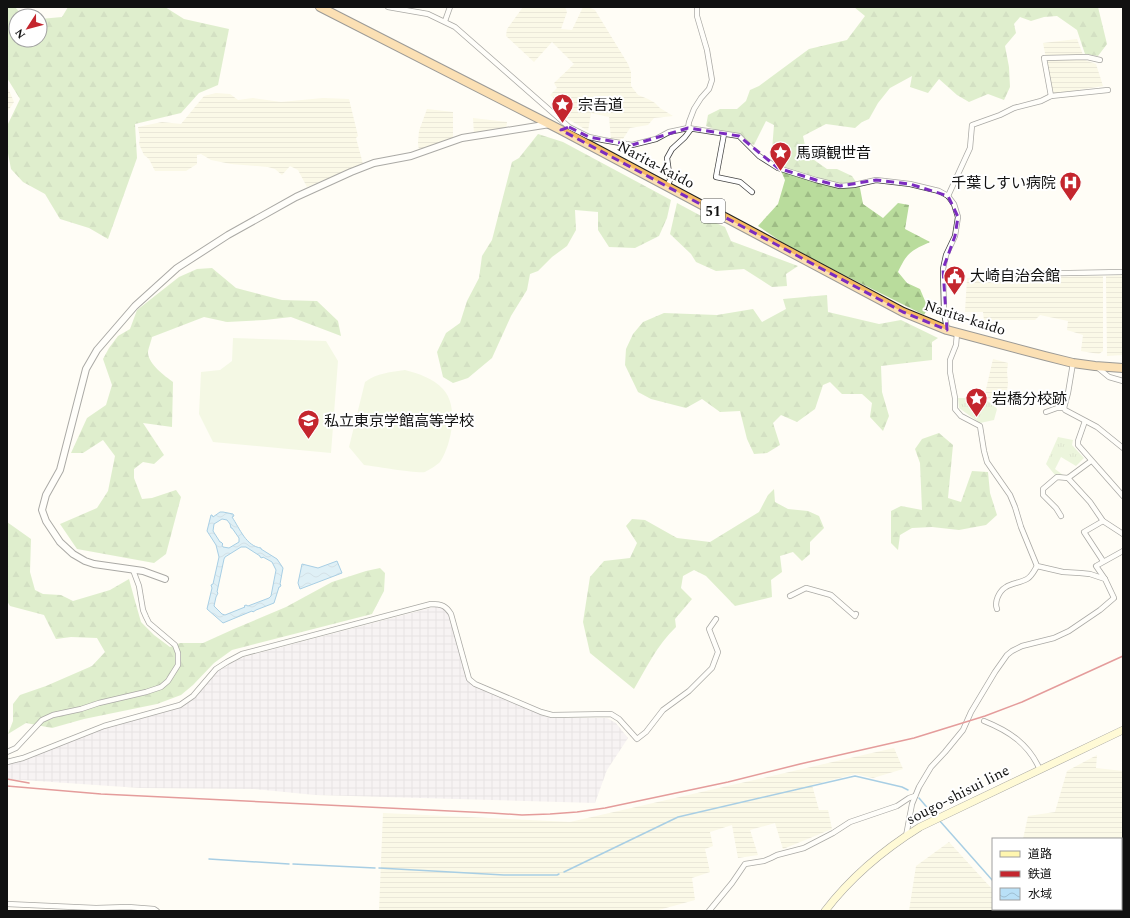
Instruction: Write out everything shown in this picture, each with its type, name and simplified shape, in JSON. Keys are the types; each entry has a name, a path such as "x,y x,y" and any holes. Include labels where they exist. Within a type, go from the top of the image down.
{"highway":[{"name":"Narita-kaido","path":"320,7 550,124 565,128 667,187 903,312 947,330 1073,363 1123,368"}],"main road":[{"name":"sougo-shisui line","path":"824,911 850,881 883,853 920,827 1123,730"}],"street":[{"path":"388,7 428,14 455,27 565,128 589,137 632,145 656,138 669,132 690,128 739,136 759,156 778,168 816,180 840,186 854,185 876,180 917,186 939,191 948,196 954,204 958,217 955,236 946,255 943,269 944,312 947,330"},
{"path":"445,21 450,7"},
{"path":"667,187 670,180 667,158 672,149 685,137 690,128 689,122 694,109 709,89 712,80 707,50 697,16 697,7"},
{"path":"1051,96 1044,58 1087,57 1100,60"},
{"path":"948,196 970,148 972,125 1000,115 1014,108 1041,101 1051,96 1108,90"},
{"path":"165,579 143,571 94,564 85,561 73,554 60,542 46,521 42,510 46,495 60,470 86,369 97,350 135,306 177,268 228,235 296,197 374,163 411,156 462,138 550,124"},
{"path":"724,134 716,177 740,182 752,192"},
{"path":"1017,274 1123,272"},
{"path":"957,333 956,345 950,360 950,372 955,398 955,409 961,416 980,426 987,462 1010,495 1036,566 1028,578 1005,587 995,604 997,609"},
{"path":"1064,408 1073,363"},
{"path":"1095,366 1110,377 1123,382"},
{"path":"1046,412 1057,408 1064,408 1065,410 1097,426 1123,448"},
{"path":"1085,420 1078,445 1123,496"},
{"path":"1061,516 1056,508 1043,495 1043,490 1057,477 1068,478 1091,461"},
{"path":"1068,478 1090,502 1103,521 1123,534"},
{"path":"1103,521 1084,532 1103,562"},
{"path":"906,836 912,804 930,767 945,752 963,730 971,712 1007,655 1022,646 1054,638 1064,633 1100,610 1114,598 1096,566 1123,551"},
{"path":"1036,566 1064,572 1090,574 1105,580"},
{"path":"7,752 16,748 42,720 53,715 161,688 168,681 178,665 178,653 175,645 149,623 143,610 139,586 134,570"},
{"path":"790,596 806,588 831,595 855,616 856,614"},
{"path":"7,762 23,758 104,726 180,705 193,696 216,669 242,654 431,604 440,604 446,607 452,614 469,679 475,684 541,712 552,715 611,714 619,719 637,739 646,732 663,710 689,691 712,668 718,652 709,629 716,619"},
{"path":"984,720 1006,731 1022,744 1040,770"},
{"path":"709,911 732,883 745,864 771,858 777,854 804,848 833,833 850,822 897,806 915,796"},
{"path":"7,904 96,908 128,907 154,909 157,911"}],"highlighted area":[{"path":"569,127 589,137 632,145 688,128 739,136 778,168 816,180 840,186 876,180 910,184 948,196 958,217 955,236 943,269 947,330 903,312 561,130"}],"shaded area":[{"path":"523,7 565,7 567,12 561,29 572,30 583,7 588,7 595,10 628,64 631,72 631,86 638,95 655,103 673,116 654,118 648,125 630,128 621,142 611,139 609,117 591,113 588,131 566,118 563,106 550,95 557,88 554,83 574,64 552,42 534,62 506,36 507,29"},
{"path":"1077,39 1085,60 1096,64 1103,86 1053,94 1043,43"},
{"path":"7,86 14,102 7,112"},
{"path":"216,93 230,94 238,100 253,98 281,102 323,98 349,99 358,136 356,138 363,164 307,187 298,170 290,166 282,175 275,169 268,167 231,164 211,160 201,154 197,155 197,164 186,171 155,171 149,159 144,155 139,144 140,138 138,127 162,122 181,124 204,96"},
{"path":"427,109 453,112 453,138 419,151 419,131"},
{"path":"473,118 507,122 506,129 474,134"},
{"path":"1123,275 1123,355 1107,356 1106,276"},
{"path":"1103,276 1103,351 1099,354 1081,351 1083,335 1067,330 1068,321 1040,315 1035,320 984,320 983,312 965,312 967,278"},
{"path":"993,359 1008,363 1008,384 1006,396 1017,397 1015,405 984,398"},
{"path":"439,606 447,611 451,616 467,679 474,686 544,716 554,718 607,718 616,723 628,738 607,770 595,803 315,795 254,789 140,788 7,779 7,764 23,761 88,733 184,706 219,670 240,658"},
{"path":"894,748 903,769 873,778 855,774 812,785 819,810 828,810 832,829 783,849 775,823 750,830 758,855 738,858 732,825 710,832 713,846 705,849 710,872 692,878 695,900 655,911 379,911 383,813 570,822"},
{"path":"1097,755 1096,768 1123,771 1123,911 909,911 916,866 949,842 992,889 992,910 1122,910 1122,838 1023,838 1028,816 1055,812 1067,771"}],"green space":[{"path":"7,7 16,8 8,8 8,48 48,48 48,18 62,17 68,7 165,7 184,19 229,29 218,85 199,93 181,113 135,124 137,158 108,239 89,228 60,219 45,194 23,182 11,169 7,148 7,126 20,99 7,78"},
{"path":"854,7 1098,7 1107,44 1098,56 1085,54 1077,30 1057,16 1044,17 1031,21 1020,17 1014,24 1016,33 1005,46 1009,67 1010,87 1004,100 988,94 969,102 957,95 939,79 928,93 910,87 912,76 890,88 878,103 869,119 862,122 855,128 826,124 803,136 807,155 827,169 837,169 852,176 860,188 863,204 883,218 898,203 909,205 905,229 930,242 910,253 898,272 907,283 920,289 928,308 924,315 792,249 758,226 778,204 785,180 772,150 774,125 766,121 754,145 706,126 708,115 720,109 737,109 746,101 750,90 759,86 809,49 847,40 865,16"},
{"path":"538,134 563,142 671,200 667,218 659,236 635,248 609,247 598,230 598,212 575,210 576,230 567,246 552,257 538,271 530,274 527,290 511,316 492,358 468,378 453,383 443,377 437,352 446,333 460,323 467,301 479,278 482,256 492,240 512,162 519,158"},
{"path":"677,203 725,227 731,241 798,266 786,274 787,286 772,287 744,269 716,271 696,262 691,254 670,234"},
{"path":"212,268 236,288 282,300 317,301 338,321 341,336 291,317 227,322 204,317 152,337 148,351 151,362 158,370 173,382 172,427 143,423 164,455 154,464 143,462 134,469 134,478 142,499 152,498 176,490 181,497 166,554 154,563 77,549 60,524 97,508 108,491 115,456 103,440 83,453 71,453 87,418 106,405 112,385 103,359 118,336 130,329 137,310 179,277 197,269"},
{"path":"827,295 828,312 879,324 901,320 938,338 932,342 932,360 881,366 882,392 889,416 883,431 870,417 872,403 862,394 842,394 830,382 823,385 815,409 797,422 781,415 773,423 780,445 767,453 754,454 747,439 740,411 720,412 702,399 686,408 651,399 638,392 625,365 626,349 633,334 643,322 664,313 717,315 753,309 762,322 786,309 783,299"},
{"path":"233,338 326,341 338,361 331,453 213,442 199,414 201,372 220,370 232,361"},
{"path":"405,370 426,377 439,385 448,396 451,405 452,425 448,445 440,462 425,472 405,471 364,465 349,447 365,382 389,372"},
{"path":"958,398 979,399 989,402 997,409 994,420 980,423 959,408"},
{"path":"939,433 953,445 948,498 961,502 972,471 988,472 990,493 997,515 986,525 959,530 932,527 912,528 900,535 898,550 891,543 891,511 901,506 922,510 920,463 915,449 922,439"},
{"path":"1058,437 1073,440 1072,445 1084,458 1076,466 1061,457 1055,469 1063,475 1055,475 1046,464"},
{"path":"774,489 775,502 788,509 808,511 819,516 824,528 810,542 810,554 802,561 793,552 780,556 782,572 771,580 772,597 735,606 706,576 694,570 683,576 681,588 692,599 675,619 676,627 663,641 634,689 590,653 583,622 590,577 604,561 630,558 637,543 626,526 632,519 645,520 677,538 710,542 759,512 768,495"},
{"path":"7,522 31,539 30,572 35,590 43,594 61,595 73,601 110,590 129,579 141,622 154,635 170,647 180,643 203,643 286,607 332,582 366,571 380,568 385,573 384,591 372,614 232,650 214,663 181,695 157,704 84,719 52,728 26,723 8,734 13,721 13,704 20,695 46,686 92,666 105,652 97,638 71,637 56,639 44,615 10,606 7,601"}],"water":[{"path":"220,512 233,514 234,516 232,517 247,540 251,544 261,548 277,559 283,568 281,585 274,603 223,623 207,609 212,588 211,585 213,584 219,557 216,545 207,531 211,515 213,517","holes":["222,519 227,520 239,538 239,542 229,548 223,547 223,544 213,531 214,524","241,547 246,547 260,557 272,562 276,570 271,596 248,606 246,605 244,606 245,607 225,615 214,606 218,593 224,559"]},
{"path":"337,561 342,573 300,589 298,583 302,564 318,568"}],"waterway":[{"path":"564,872 678,817 855,776 902,787 908,790"},
{"path":"919,798 936,818"},
{"path":"939,820 992,880"},
{"path":"209,859 289,864"},
{"path":"293,864 375,868"},
{"path":"379,868 504,875 559,874"}],"railway":[{"path":"7,786 101,794 522,815 577,812 605,808 728,782 914,738 985,716 1022,702 1123,656"},
{"path":"7,779 29,783"}],"place":[{"name":"宗吾道","path":"563,124"},
{"name":"馬頭観世音","path":"780,172"},
{"name":"千葉しすい病院","path":"1071,202"},
{"name":"大崎自治会館","path":"954,296"},
{"name":"岩橋分校跡","path":"977,418"},
{"name":"私立東京学館高等学校","path":"308,440"}]}
